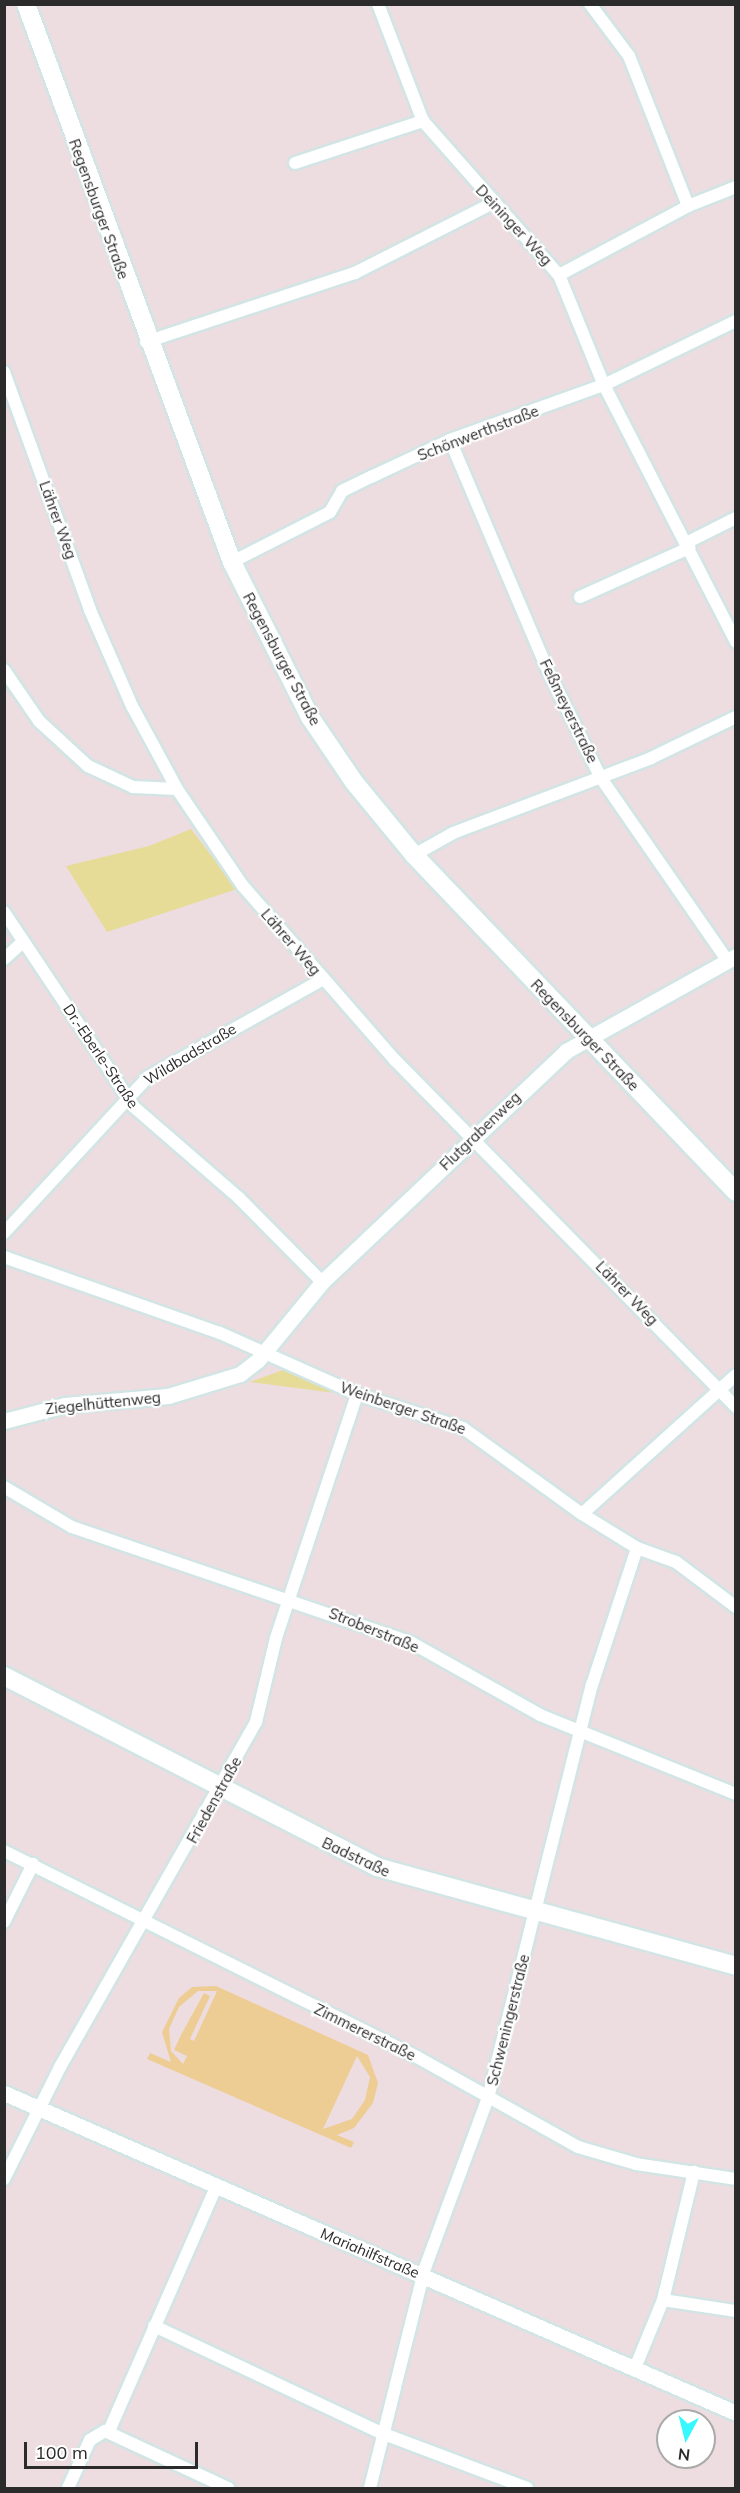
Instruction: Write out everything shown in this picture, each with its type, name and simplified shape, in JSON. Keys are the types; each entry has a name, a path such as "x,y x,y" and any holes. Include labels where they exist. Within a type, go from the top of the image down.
{"main road":[{"name":"Regensburger Straße","path":"26,4 146,342 232,562 260,624 327,743 414,855 735,1192"},
{"name":"Badstraße","path":"4,1676 221,1790 377,1868 735,1966"}],"street":[{"name":"Deininger Weg","path":"378,4 423,121 493,203 559,275 604,385 735,642"},
{"path":"590,4 629,56 688,206"},
{"path":"295,163 423,121"},
{"path":"559,275 688,206 735,187"},
{"path":"146,342 355,273 493,203"},
{"name":"Schönwerthstraße","path":"232,562 330,512 342,491 450,440 604,385 735,321"},
{"name":"Lährer Weg","path":"4,372 90,610 177,789 243,886 322,979 471,1139 720,1389 735,1407"},
{"name":"Feßmeyerstraße","path":"450,440 549,673 601,778 731,958"},
{"path":"580,597 688,546 735,518"},
{"path":"4,670 39,721 88,766 134,787 177,789"},
{"path":"414,855 453,833 601,778 735,717"},
{"name":"Dr.-Eberle-Straße","path":"4,912 127,1098 162,1136 255,1213 322,1282"},
{"path":"4,959 23,942"},
{"name":"Flutgrabenweg","path":"264,1353 322,1282 552,1062 588,1037 731,958"},
{"name":"Wildbadstraße","path":"4,1233 148,1077 322,979"},
{"name":"Weinberger Straße","path":"4,1257 264,1353 357,1394 473,1433 582,1514 637,1548 676,1562 735,1607"},
{"name":"Ziegelhüttenweg","path":"4,1421 64,1405 168,1396 240,1374 264,1353"},
{"path":"582,1514 735,1375"},
{"name":"Friedenstraße","path":"4,2179 39,2108 221,1790 265,1700 288,1598 357,1394"},
{"name":"Stroberstraße","path":"4,1487 72,1527 288,1598 410,1642 581,1732 735,1794"},
{"name":"Schweningerstraße","path":"370,2488 423,2276 488,2098 581,1732 637,1548"},
{"name":"Zimmererstraße","path":"4,1851 146,1919 578,2147 735,2179"},
{"path":"4,1922 33,1864"},
{"name":"Mariahilfstraße","path":"4,2093 735,2413"},
{"path":"635,2368 663,2300 694,2172"},
{"path":"68,2488 90,2440 109,2431 216,2187"},
{"path":"663,2300 735,2311"},
{"path":"154,2326 384,2434 527,2488"},
{"path":"109,2431 228,2488"}],"shaded area":[{"path":"191,829 237,889 107,932 66,866 149,846"},
{"path":"286,1369 342,1393 343,1394 250,1382"},
{"path":"216,1986 368,2055 378,2083 373,2103 354,2128 337,2135 354,2142 351,2148 147,2059 150,2053 171,2062 162,2032 179,1998 192,1987","holes":["198,1991 217,1991 194,2041 190,2039 210,1996 204,1993 174,2050 187,2056 183,2064 171,2051 169,2029 179,2007","357,2056 370,2077 365,2100 352,2119 323,2129"]}]}
